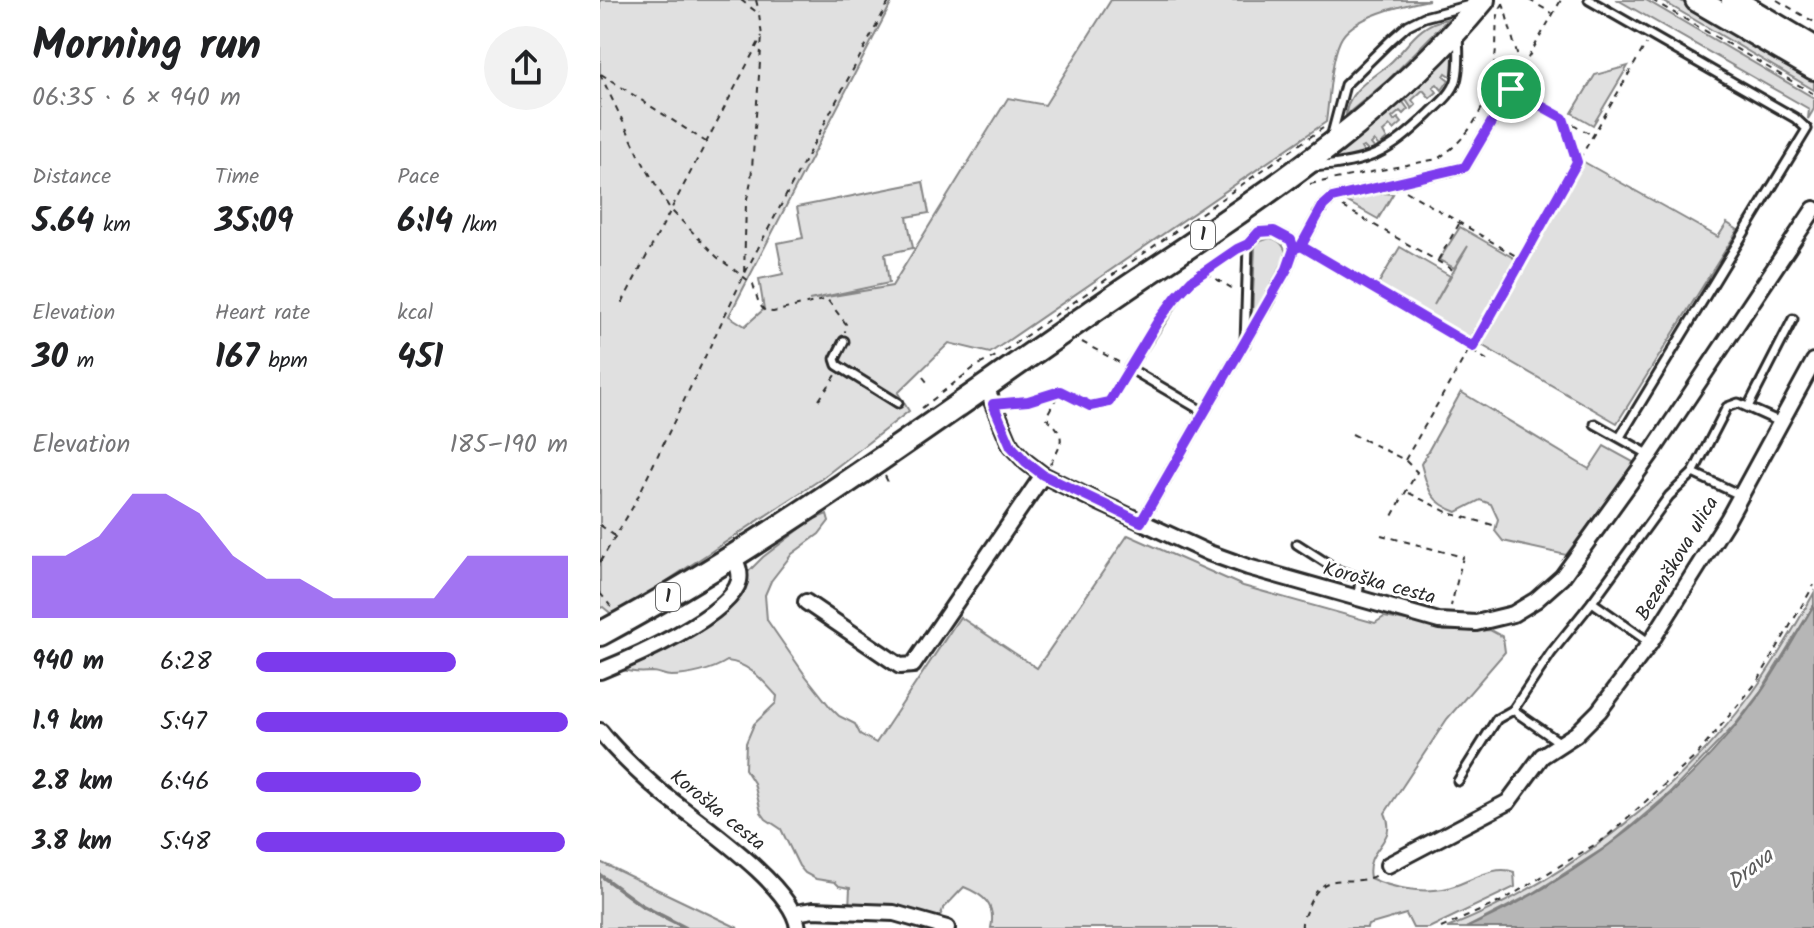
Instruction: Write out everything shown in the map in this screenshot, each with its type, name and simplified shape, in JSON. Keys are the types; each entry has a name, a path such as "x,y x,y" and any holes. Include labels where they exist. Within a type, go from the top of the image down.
{"main road":[{"path":"1697,0 1814,68"},
{"path":"1733,0 1814,48"},
{"name":"1","path":"600,634 734,557 990,395 1304,176 1328,146 1414,74 1458,29 1493,1"}],"street":[{"name":"Koroška cesta","path":"990,395 1011,446 1043,475 1141,522 1209,553 1357,599 1458,623 1476,623 1513,614 1536,600 1562,577 1650,455 1814,209"},
{"name":"Bezenškova ulica","path":"1388,865 1508,802 1536,762 1599,711 1650,643 1740,495 1814,361"},
{"path":"806,602 900,666 913,665 1043,475"},
{"path":"600,671 678,636 718,606 740,580 734,557"},
{"name":"Koroška cesta","path":"600,731 631,766 771,883 797,920"},
{"path":"797,920 813,910 894,913 947,928"}],"lane":[{"path":"1589,0 1795,118 1807,129 1620,437"},
{"path":"1328,146 1345,85 1408,25 1455,7 1493,1"},
{"path":"1304,176 1384,153 1447,96 1456,84 1459,69 1458,29"},
{"path":"1141,522 1323,206 1329,200 1465,167 1511,89"},
{"path":"1245,344 1248,244 1259,232 1274,231 1298,247"},
{"path":"1176,297 1129,368 1204,412"},
{"path":"1780,422 1748,407 1793,319"},
{"path":"844,341 835,359 837,365 898,403"},
{"name":"Bezenškova ulica","path":"1458,781 1497,719 1513,710 1551,653 1669,496 1693,473 1727,407 1738,403 1748,407"},
{"path":"1595,424 1650,455"},
{"name":"Bezenškova ulica","path":"1693,473 1740,495"},
{"path":"1297,544 1339,571 1360,578 1357,599"},
{"name":"Bezenškova ulica","path":"1592,602 1650,643"},
{"path":"1513,710 1562,744"}],"path":[{"path":"741,0 759,14"},
{"path":"744,276 746,203 751,181 762,36 756,0"},
{"path":"600,562 617,537 744,276 890,0"},
{"path":"1529,0 1553,14"},
{"path":"1561,0 1511,89 1592,135"},
{"path":"1652,0 1814,94"},
{"path":"1777,0 1814,22"},
{"path":"1493,1 1521,71"},
{"path":"1304,176 1437,159 1452,150 1476,121 1487,98 1495,56 1498,10 1493,1"},
{"path":"622,303 762,36"},
{"path":"1405,460 1648,41"},
{"path":"600,74 642,161 670,209 717,257 753,284 759,304 765,311 773,312 827,299 846,324 844,341"},
{"path":"600,74 706,142"},
{"path":"1563,118 1577,162"},
{"path":"919,411 975,367 999,354 1336,120"},
{"path":"1391,183 1522,260"},
{"path":"1329,200 1453,270"},
{"path":"1438,260 1460,223"},
{"path":"1176,297 1192,280 1248,244"},
{"path":"1298,247 1492,363"},
{"path":"1205,273 1236,291 1248,292"},
{"path":"990,395 1028,401 1060,391 1090,406 1109,402 1129,368 1079,340 1088,333"},
{"path":"819,400 836,375"},
{"path":"923,377 927,382"},
{"path":"1043,475 1061,448 1062,438 1058,428 1046,417 1060,391"},
{"path":"1352,434 1405,460 1417,472 1391,518"},
{"path":"885,477 889,484"},
{"path":"1408,492 1449,513 1493,525"},
{"path":"600,525 617,537"},
{"path":"1381,535 1463,557 1451,606"},
{"path":"1441,928 1502,901 1604,839 1696,756 1757,682 1814,585"},
{"path":"600,593 618,615"},
{"path":"1302,928 1301,923 1311,899 1318,890 1339,879 1375,877 1388,865"}],"shaded area":[{"path":"600,0 893,0 729,316 745,326 764,309 759,279 783,274 777,243 803,238 797,207 923,182 929,213 907,217 913,248 885,254 889,283 809,300 892,286 1008,98 1045,105 1111,0 1429,0 1366,18 1346,32 1334,59 1326,122 990,353 949,343 898,393 909,411 821,479 614,616 600,608"},
{"path":"1618,0 1646,0 1814,98 1814,109 1808,119 1809,109"},
{"path":"1661,0 1679,0 1814,75 1814,90"},
{"path":"1448,19 1388,80 1346,115 1347,106 1362,85 1390,63 1414,36 1429,25"},
{"path":"1449,50 1453,56 1452,77 1446,73 1444,76 1449,80 1442,90 1437,84 1433,87 1437,92 1430,98 1423,90 1412,100 1416,105 1412,109 1406,100 1403,102 1408,109 1392,118 1394,121 1398,118 1402,123 1394,130 1390,126 1383,132 1387,139 1379,146 1374,141 1371,144 1375,149 1369,152 1361,148 1366,156 1326,160"},
{"path":"1628,66 1593,125 1572,113 1595,75"},
{"path":"1584,162 1718,237 1727,223 1738,230 1617,423 1478,343"},
{"path":"1374,192 1393,194 1378,219 1346,201"},
{"path":"1460,227 1517,260 1469,342 1377,286 1400,247 1450,276 1434,305 1468,246 1454,268 1439,260"},
{"path":"1270,238 1281,244 1287,255 1252,318 1255,247 1258,242"},
{"path":"1461,392 1589,469 1604,446 1635,463 1566,555 1503,541 1495,531 1498,519 1491,504 1480,500 1457,512 1441,504 1432,494 1421,464"},
{"path":"827,514 829,521 819,534 792,554 771,581 765,595 767,620 831,708 855,724 860,734 876,743 960,617 1037,668 1128,535 1243,586 1375,623 1384,617 1442,628 1444,631 1490,630 1503,637 1505,652 1447,719 1385,813 1388,831 1369,868 1370,878 1406,889 1443,889 1497,870 1514,872 1515,887 1429,928 1413,928 1406,914 1368,925 1367,928 991,928 992,913 987,902 964,887 943,909 938,921 849,908 850,888 816,879 799,866 781,829 761,812 754,783 745,769 746,743 754,724 776,703 777,696 766,684 749,669 727,661 708,670 678,676 620,669 679,641 724,612 742,590 747,573 763,557 812,520"},
{"path":"1814,593 1814,605 1759,694 1735,725 1670,793 1609,845 1532,894 1466,928 1447,928 1490,909 1576,860 1655,799 1724,729 1753,692"},
{"path":"600,862 738,928 600,928"}],"water":[{"name":"Drava","path":"1814,605 1814,928 1466,928 1508,908 1590,859 1665,799 1700,766 1760,694"}],"waterway":[{"path":"600,875 641,905 686,928"}],"route":[{"path":"1511,89 1465,167 1332,198 1323,206 1301,246 1294,249 1291,240 1280,233 1259,232 1248,244 1192,280 1158,321 1109,402 1090,406 1060,391 1019,403 993,404 1011,446 1043,475 1141,522 1245,344 1287,269 1294,249 1301,246 1473,347 1577,162 1563,118 1511,89"}]}
